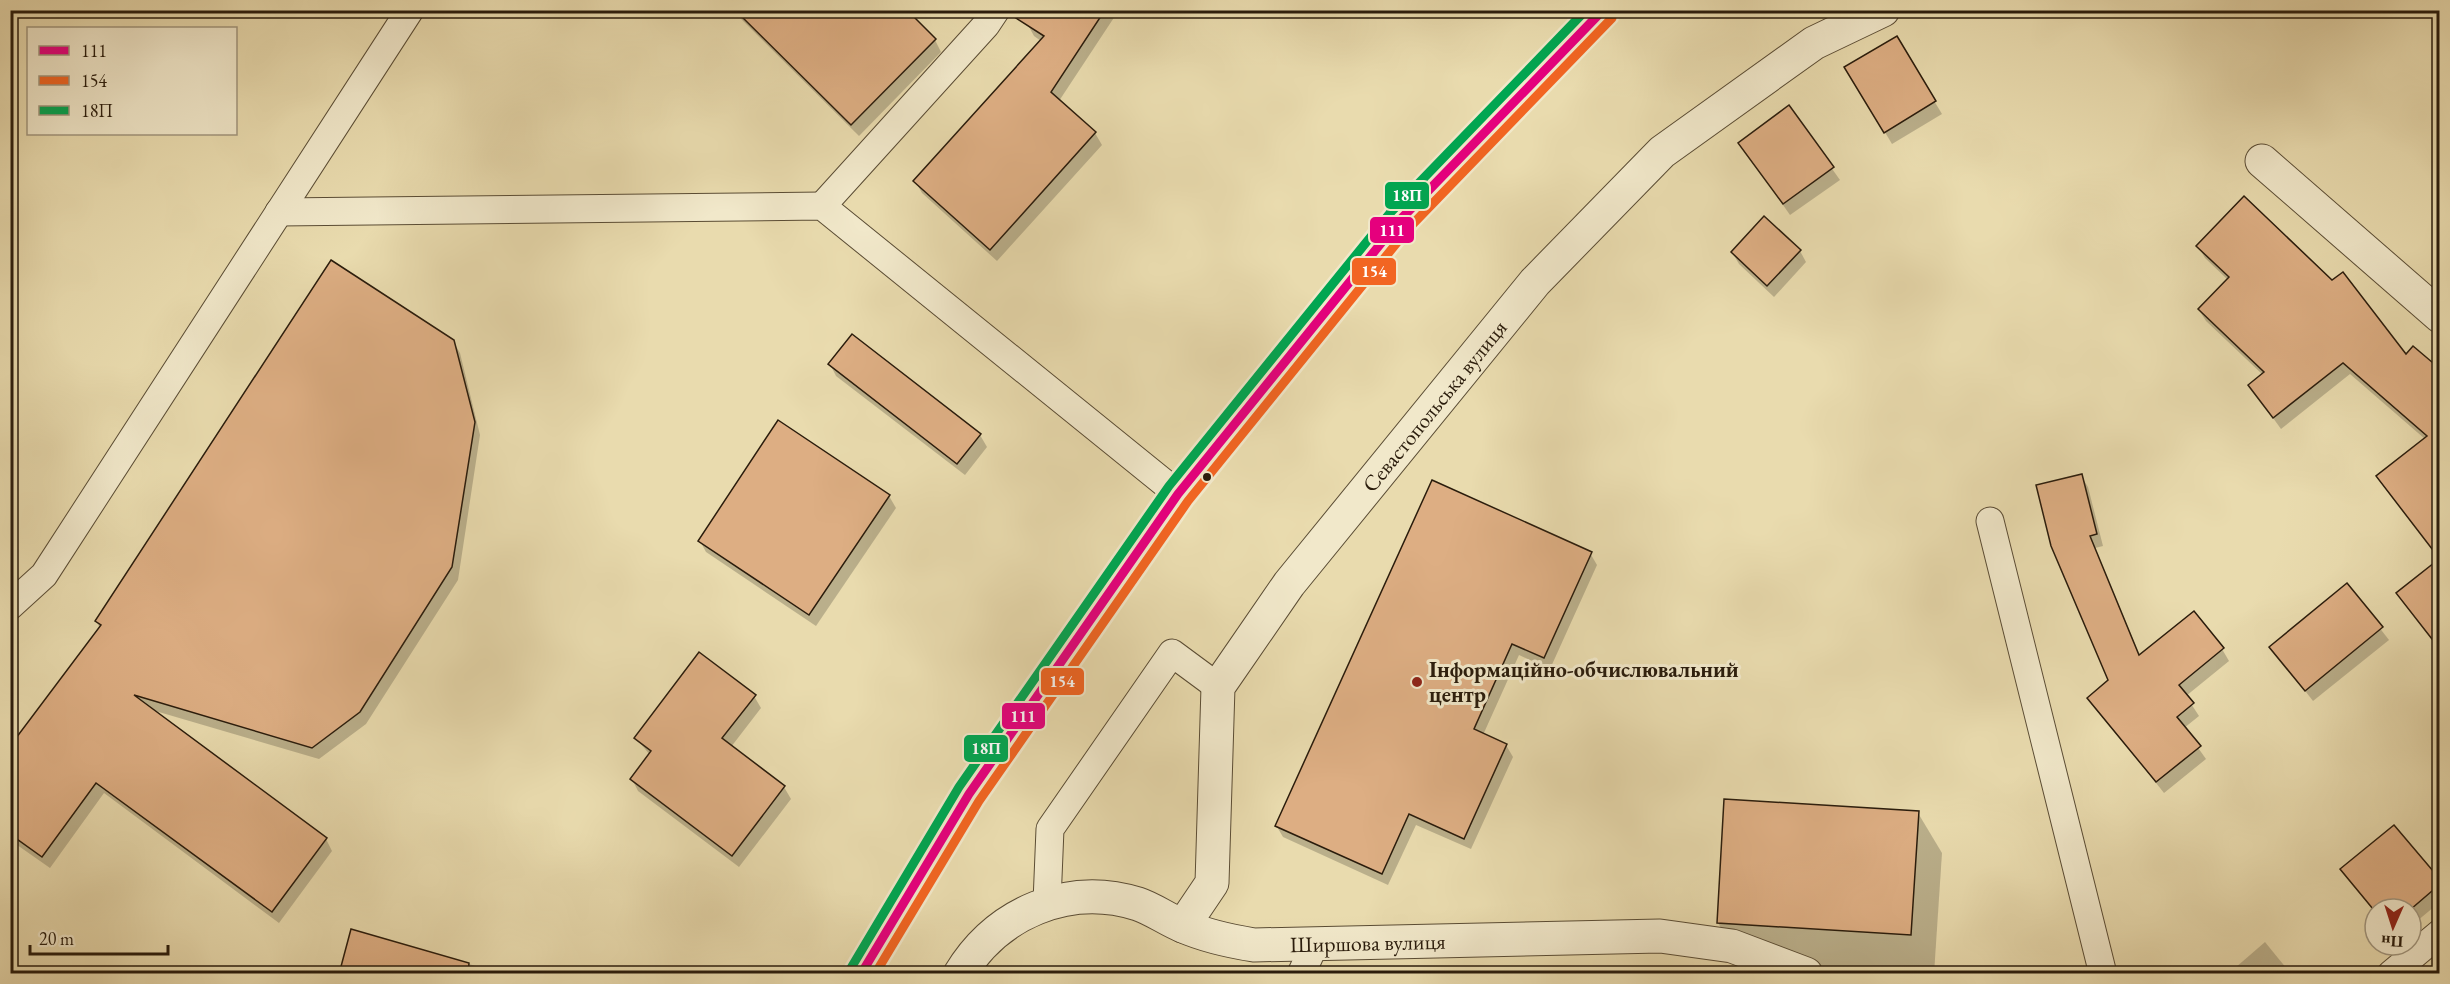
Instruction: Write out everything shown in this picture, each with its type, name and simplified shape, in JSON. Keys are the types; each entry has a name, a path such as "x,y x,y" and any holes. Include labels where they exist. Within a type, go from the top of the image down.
{"street":[{"path":"861,974 969,794 1178,494 1399,221 1603,10"},
{"name":"Севастопольська вулиця","path":"1218,687 1289,584 1535,282 1662,152 1814,43 1883,10"},
{"path":"2262,161 2439,316"},
{"path":"1183,926 1212,884 1218,687"},
{"name":"Ширшова вулиця","path":"960,974 973,953 1006,922 1047,902 1079,896 1111,897 1139,904 1183,926 1218,939 1254,945 1660,936 1732,946 1806,974"}],"lane":[{"path":"10,606 44,575 410,10"},
{"path":"822,206 986,25 996,10"},
{"path":"279,212 822,206 1178,494"},
{"path":"1990,521 2103,974"},
{"path":"1047,902 1050,829 1172,653 1218,687"},
{"path":"2391,974 2439,933"},
{"path":"1301,974 1315,944"}],"building":[{"path":"735,10 907,10 936,39 851,125"},
{"path":"1012,10 1105,10 1051,92 1096,132 990,250 913,181 1044,36 1011,15"},
{"path":"1897,36 1936,101 1884,133 1844,67"},
{"path":"1789,105 1834,167 1783,204 1738,143"},
{"path":"2244,196 2332,280 2343,272 2406,354 2413,346 2439,368 2439,558 2376,476 2427,436 2343,363 2273,418 2248,385 2264,372 2198,309 2229,277 2196,246"},
{"path":"1764,216 1801,250 1767,286 1731,252"},
{"path":"331,260 454,340 475,422 452,567 360,712 312,748 134,695 327,838 272,912 96,783 42,857 10,834 10,746 101,625 95,621"},
{"path":"852,334 981,434 957,464 828,364"},
{"path":"778,420 890,495 809,615 698,541"},
{"path":"2082,474 2097,534 2090,536 2139,655 2194,611 2224,648 2179,685 2194,703 2177,717 2201,746 2156,782 2087,698 2108,680 2051,546 2036,485"},
{"path":"1432,480 1592,552 1544,658 1512,644 1474,729 1507,744 1464,839 1409,814 1382,874 1275,826"},
{"path":"2439,559 2439,648 2396,593"},
{"path":"2347,583 2383,627 2305,691 2269,647"},
{"path":"699,652 756,695 722,738 785,786 732,856 630,779 651,751 634,738"},
{"path":"1724,799 1919,811 1911,935 1717,923"},
{"path":"2394,825 2439,878 2439,885 2423,899 2363,897 2340,869"},
{"path":"351,929 469,963 468,974 339,974"}],"transit line":[{"name":"18П","path":"851,968 959,787 1169,486 1390,213 1586,10"},
{"name":"111","path":"861,974 969,794 1178,494 1399,221 1603,10"},
{"name":"154","path":"875,974 979,801 1188,501 1408,229 1612,18"}],"place":[{"name":"Інформаційно-обчислювальний центр","path":"1417,682"}]}
